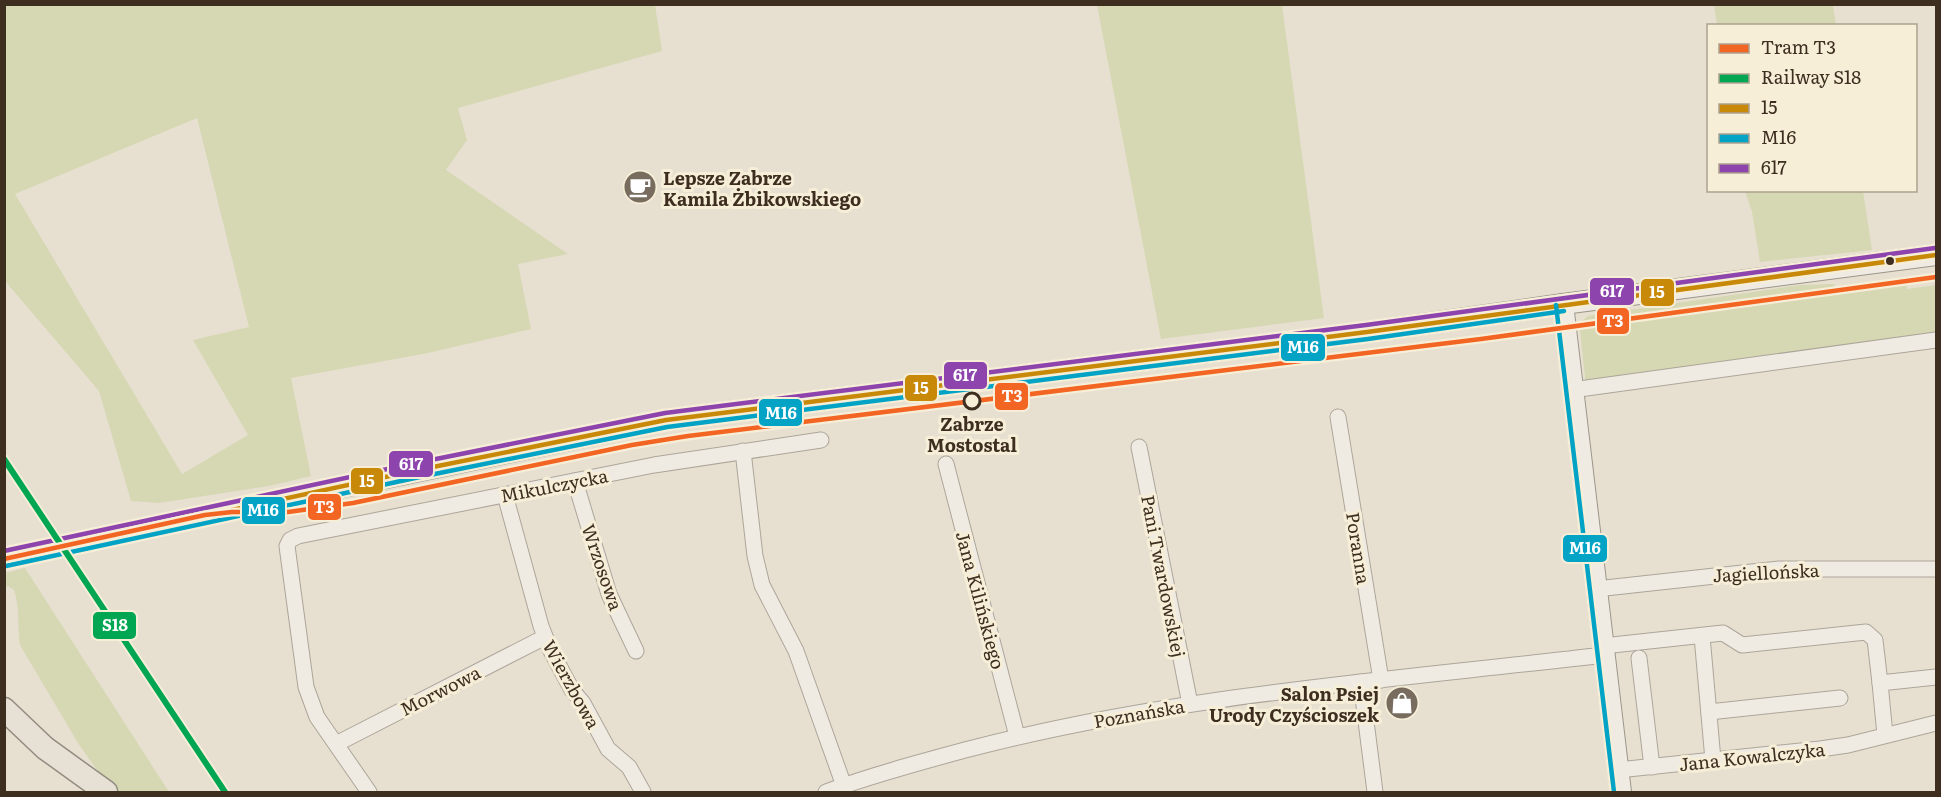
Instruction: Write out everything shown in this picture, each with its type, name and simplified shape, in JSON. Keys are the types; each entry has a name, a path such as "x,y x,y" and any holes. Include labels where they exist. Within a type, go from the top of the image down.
{"main road":[{"path":"155,525 666,420 1367,332 1936,255"},
{"path":"1563,304 1621,792"},
{"path":"4,709 45,748 106,792"},
{"path":"4,720 26,740 94,792"}],"street":[{"path":"1572,390 1936,340"},
{"name":"Poranna","path":"1338,417 1381,680"},
{"name":"Mikulczycka","path":"336,744 317,717 306,687 287,546 290,540 298,536 654,465 821,440"},
{"name":"Pani Twardowskiej","path":"1139,447 1190,704"},
{"path":"743,452 756,562 762,585 796,651 844,786"},
{"name":"Jana Kilińskiego","path":"946,464 1017,736"},
{"name":"Wrzosowa","path":"575,481 609,594 636,651"},
{"name":"Wierzbowa","path":"505,495 545,638 572,690 581,699 608,749 628,768 643,792"},
{"name":"Jagiellońska","path":"1596,589 1779,568 1936,568"},
{"name":"Poznańska","path":"826,792 923,761 1017,736 1190,704 1723,633 1742,645 1866,632 1875,640 1880,683"},
{"path":"1702,636 1713,760"},
{"name":"Morwowa","path":"336,744 545,638"},
{"path":"1639,658 1652,767"},
{"path":"1885,735 1880,683 1936,677"},
{"path":"1361,682 1375,792"},
{"path":"1709,712 1840,699"},
{"name":"Jana Kowalczyka","path":"1618,770 1820,749 1856,743 1936,723"},
{"path":"336,744 369,792"}],"green space":[{"path":"4,5 655,5 662,51 458,108 467,140 446,170 568,254 518,264 531,329 428,353 291,378 311,476 269,486 159,503 131,501 99,391 5,281","holes":["197,118 249,327 193,340 248,435 182,474 15,194"]},
{"path":"1097,5 1282,5 1324,318 1161,339"},
{"path":"1714,5 1833,5 1836,24 1717,24"},
{"path":"1745,192 1863,192 1872,250 1760,262 1752,212"},
{"path":"1906,278 1907,289 1936,285 1936,340 1586,387 1580,323 1588,316 1800,285 1834,284 1835,288"},
{"path":"25,568 169,792 119,792 104,780 78,743 20,645 16,596 14,590 8,586 5,587 5,573"}],"tunnel":[{"path":"21,555 155,526"}],"tram line":[{"name":"T3","path":"4,559 205,515 232,512 288,512 353,503 632,445 688,436 1481,339 1936,277"}],"rail line":[{"name":"S18","path":"4,459 225,792"}],"transit line":[{"name":"617","path":"4,551 411,464 665,413 1366,325 1935,248"},
{"name":"15","path":"4,559 413,471 666,420 1367,332 1936,255"},
{"name":"M16","path":"1556,305 1614,792"},
{"name":"M16","path":"6,566 415,478 667,427 1368,339 1564,311"}],"place":[{"name":"Lepsze Zabrze Kamila Żbikowskiego","path":"640,187"},
{"name":"Zabrze Mostostal","path":"972,401"},
{"name":"Salon Psiej Urody Czyścioszek","path":"1402,703"}]}
